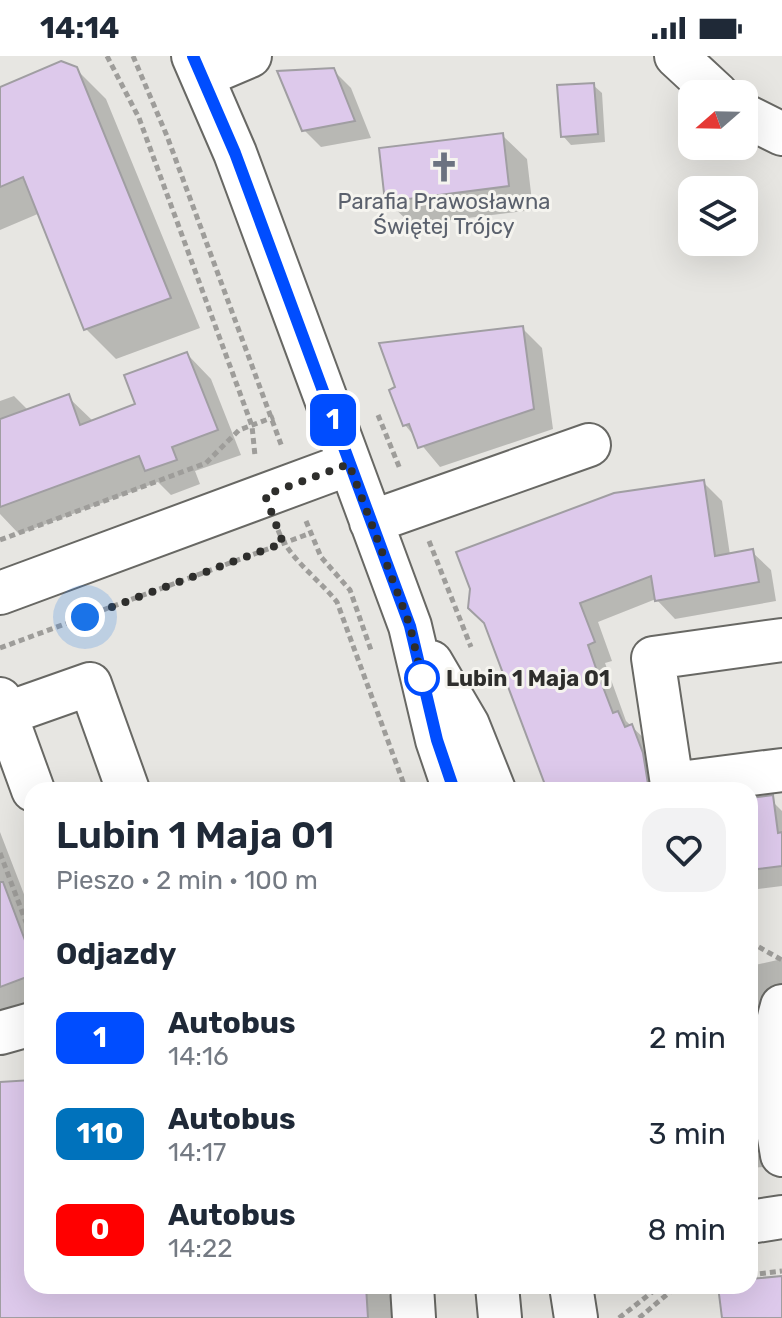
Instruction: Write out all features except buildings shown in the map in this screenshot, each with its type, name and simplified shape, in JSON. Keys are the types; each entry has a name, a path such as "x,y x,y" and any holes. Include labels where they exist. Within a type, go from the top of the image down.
{"street":[{"path":"250,56 198,66 410,626 437,740 451,782"},
{"path":"676,56 702,80"},
{"path":"758,122 782,134"},
{"path":"371,522 589,445"},
{"path":"0,593 349,464"},
{"path":"410,626 468,725 491,782"},
{"path":"672,782 653,658 782,640"},
{"path":"30,782 3,707 90,684 125,782"},
{"path":"688,782 782,770"},
{"path":"782,1006 771,1045 770,1087 782,1155"},
{"path":"0,1033 24,1026"},
{"path":"758,1213 782,1216"},
{"path":"758,1220 782,1216"},
{"path":"412,1294 414,1318"},
{"path":"498,1294 500,1318"},
{"path":"572,1294 576,1318"},
{"path":"589,1318 591,1294"}],"path":[{"path":"107,56 139,118 252,426 256,471 278,491 311,533 321,557 350,590 375,662"},
{"path":"133,56 274,417 283,543 291,556 317,577 337,602 403,782"},
{"path":"375,406 477,662"},
{"path":"0,540 206,463 239,430 274,417"},
{"path":"0,648 311,533"},
{"path":"0,853 24,917"},
{"path":"758,946 782,960"},
{"path":"758,1274 782,1271"},
{"path":"619,1318 650,1294"},
{"path":"639,1318 668,1294"}],"bus line":[{"name":"1","path":"193,56 235,153 410,626 437,740 451,782"}],"place":[{"name":"Parafia Prawosławna Świętej Trójcy","path":"444,167"},
{"name":"Lubin 1 Maja 01","path":"422,678"}],"route":[{"path":"85,617 283,543 265,495 349,464 410,626 423,683 422,678"}]}
